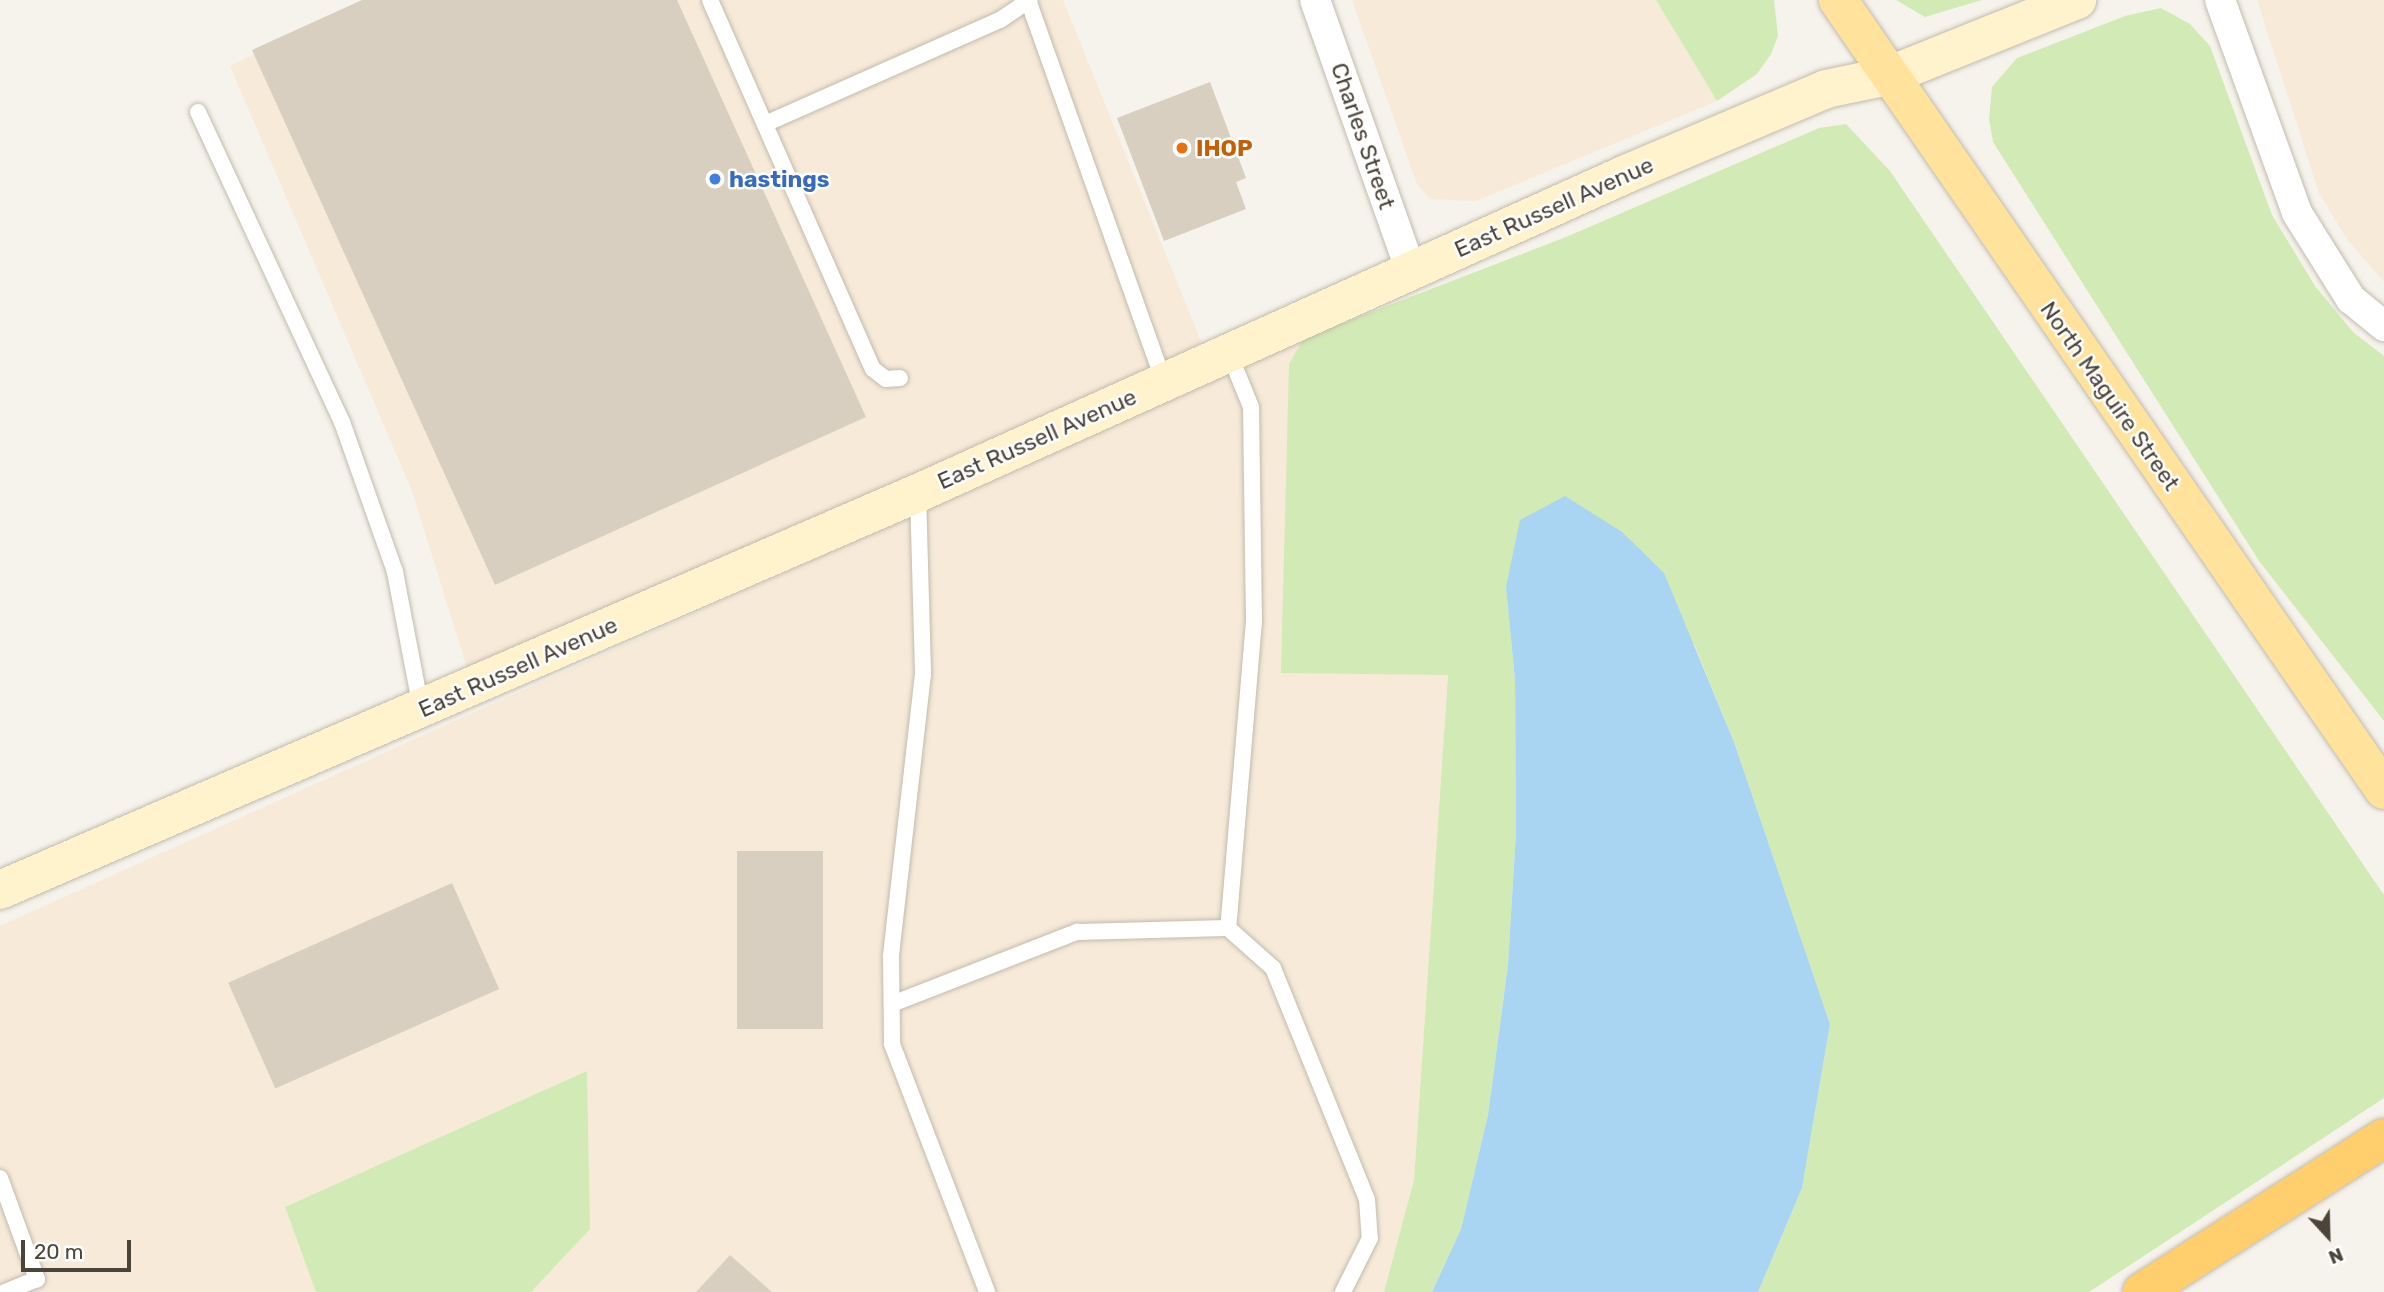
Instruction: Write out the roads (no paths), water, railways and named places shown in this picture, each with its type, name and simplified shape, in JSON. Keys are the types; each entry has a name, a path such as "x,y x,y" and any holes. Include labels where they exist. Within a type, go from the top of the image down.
{"highway":[{"path":"2142,1292 2384,1138"}],"main road":[{"name":"North Maguire Street","path":"1838,0 2384,790"}],"street":[{"name":"Charles Street","path":"1315,0 1411,271"},
{"name":"East Russell Avenue","path":"0,890 422,710 918,493 1411,271 1826,89 1888,76 2077,0"},
{"path":"2220,0 2297,213 2351,299 2384,326"}],"lane":[{"path":"710,0 873,369 886,379 900,378"},
{"path":"765,124 1000,20 1029,0 1164,382"},
{"path":"198,112 342,422 395,572 422,710"},
{"path":"1228,928 1254,621 1251,407 1229,353"},
{"path":"918,493 923,674 906,799 891,957 892,1044 987,1292"},
{"path":"892,1004 1077,932 1228,928 1273,968 1367,1199 1370,1238 1343,1292"},
{"path":"0,1178 37,1279 5,1292"}],"water":[{"path":"1565,496 1622,532 1664,573 1734,742 1830,1024 1802,1188 1758,1292 1432,1292 1461,1229 1488,1115 1508,965 1516,832 1515,680 1506,587 1520,520"}],"place":[{"name":"IHOP","path":"1182,148"},
{"name":"hastings","path":"715,179"}]}
